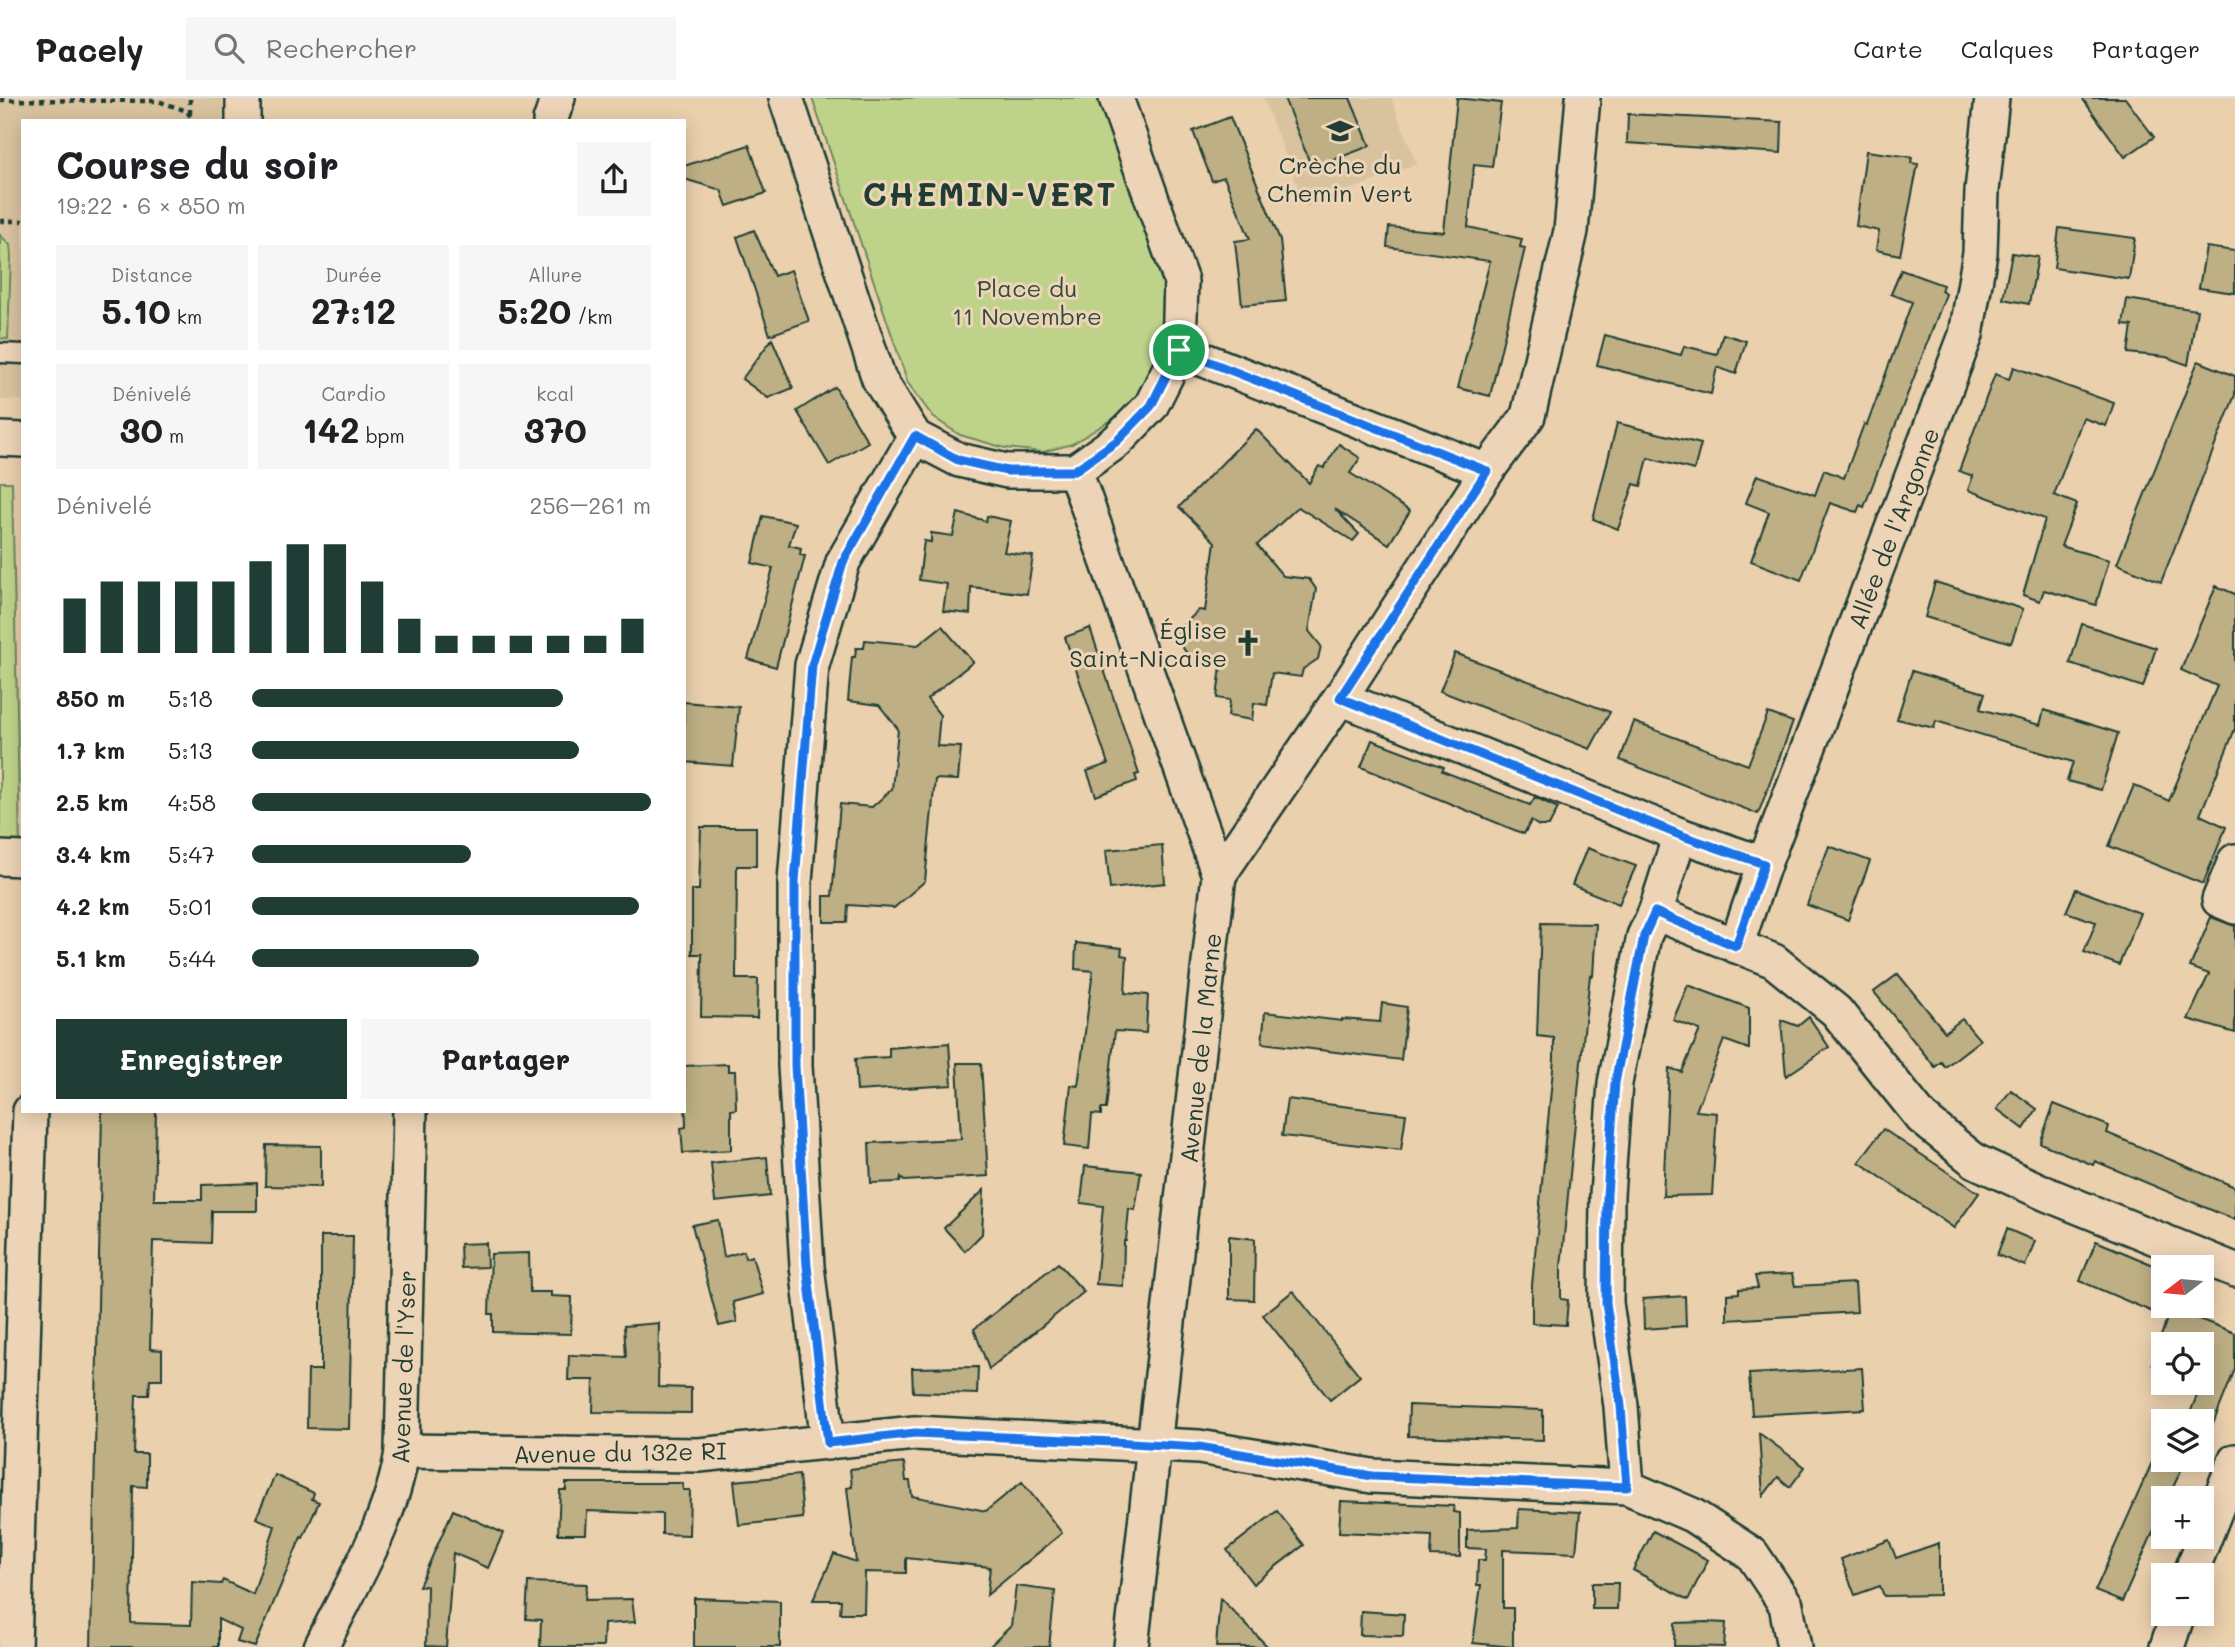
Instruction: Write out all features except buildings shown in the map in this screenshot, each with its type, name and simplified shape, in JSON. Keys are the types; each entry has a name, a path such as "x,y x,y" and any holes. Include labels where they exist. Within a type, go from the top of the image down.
{"street":[{"path":"243,98 243,119"},
{"path":"551,119 558,98"},
{"path":"786,98 878,379 915,436 958,460 1007,471 1074,471 1117,441 1151,406 1179,350 1181,281 1116,98"},
{"path":"1219,875 1340,698 1487,471 1528,416 1571,231 1583,98"},
{"name":"Allée de l'Argonne","path":"1736,946 1764,864 1966,335 1980,253 1982,191 1992,98"},
{"path":"1179,350 1487,471"},
{"path":"828,1443 807,1266 795,1066 795,882 812,665 843,562 915,436"},
{"path":"0,439 21,440"},
{"name":"Avenue de la Marne","path":"1074,471 1219,875 1143,1444 1131,1647"},
{"path":"1340,698 1680,835 1764,864"},
{"path":"1680,835 1655,912 1644,936 1615,1083 1607,1195 1606,1303 1621,1406 1627,1487 1692,1516 1752,1554 1786,1605 1794,1647"},
{"path":"0,858 21,859"},
{"path":"2235,861 2219,900 2235,907"},
{"path":"1655,912 1774,961 1836,1011 1922,1118 1975,1161 2049,1195 2235,1270"},
{"path":"14,1647 13,1277 30,1113"},
{"name":"Avenue de l'Yser","path":"321,1647 382,1520 398,1475 402,1451 410,1113"},
{"name":"Avenue du 132e RI","path":"402,1451 699,1455 915,1433 1199,1447 1372,1476 1627,1487"},
{"path":"2195,1563 2235,1461"},
{"path":"2167,1647 2174,1626"}],"lane":[{"path":"0,353 21,354"}],"path":[{"path":"190,98 191,118"},
{"path":"0,100 158,101 187,111 191,118"},
{"path":"0,221 21,221"}],"shaded area":[{"path":"0,98 223,98 223,119 21,119 21,400 0,400"},
{"name":"Crèche du Chemin Vert","path":"1263,98 1391,98 1417,164 1306,207"}],"green space":[{"name":"Place du 11 Novembre","path":"812,98 1098,98 1168,280 1164,357 1129,409 1072,444 1043,452 1005,448 960,435 933,417 908,383"},
{"path":"0,235 10,245 11,256 8,339 0,338"},
{"path":"0,482 12,482 20,845 0,845"}],"place":[{"name":"Crèche du Chemin Vert","path":"1340,131"},
{"name":"Église Saint-Nicaise","path":"1248,643"}],"district":[{"name":"CHEMIN-VERT","path":"990,193"}],"route":[{"path":"1179,350 1487,471 1340,698 1680,835 1764,864 1736,946 1655,912 1644,936 1615,1083 1607,1195 1606,1303 1621,1406 1627,1487 1372,1476 1199,1447 1114,1442 915,1433 828,1443 807,1266 795,1066 795,882 812,665 822,627 843,562 915,436 958,460 1007,471 1074,471 1117,441 1151,406 1179,350"}]}
